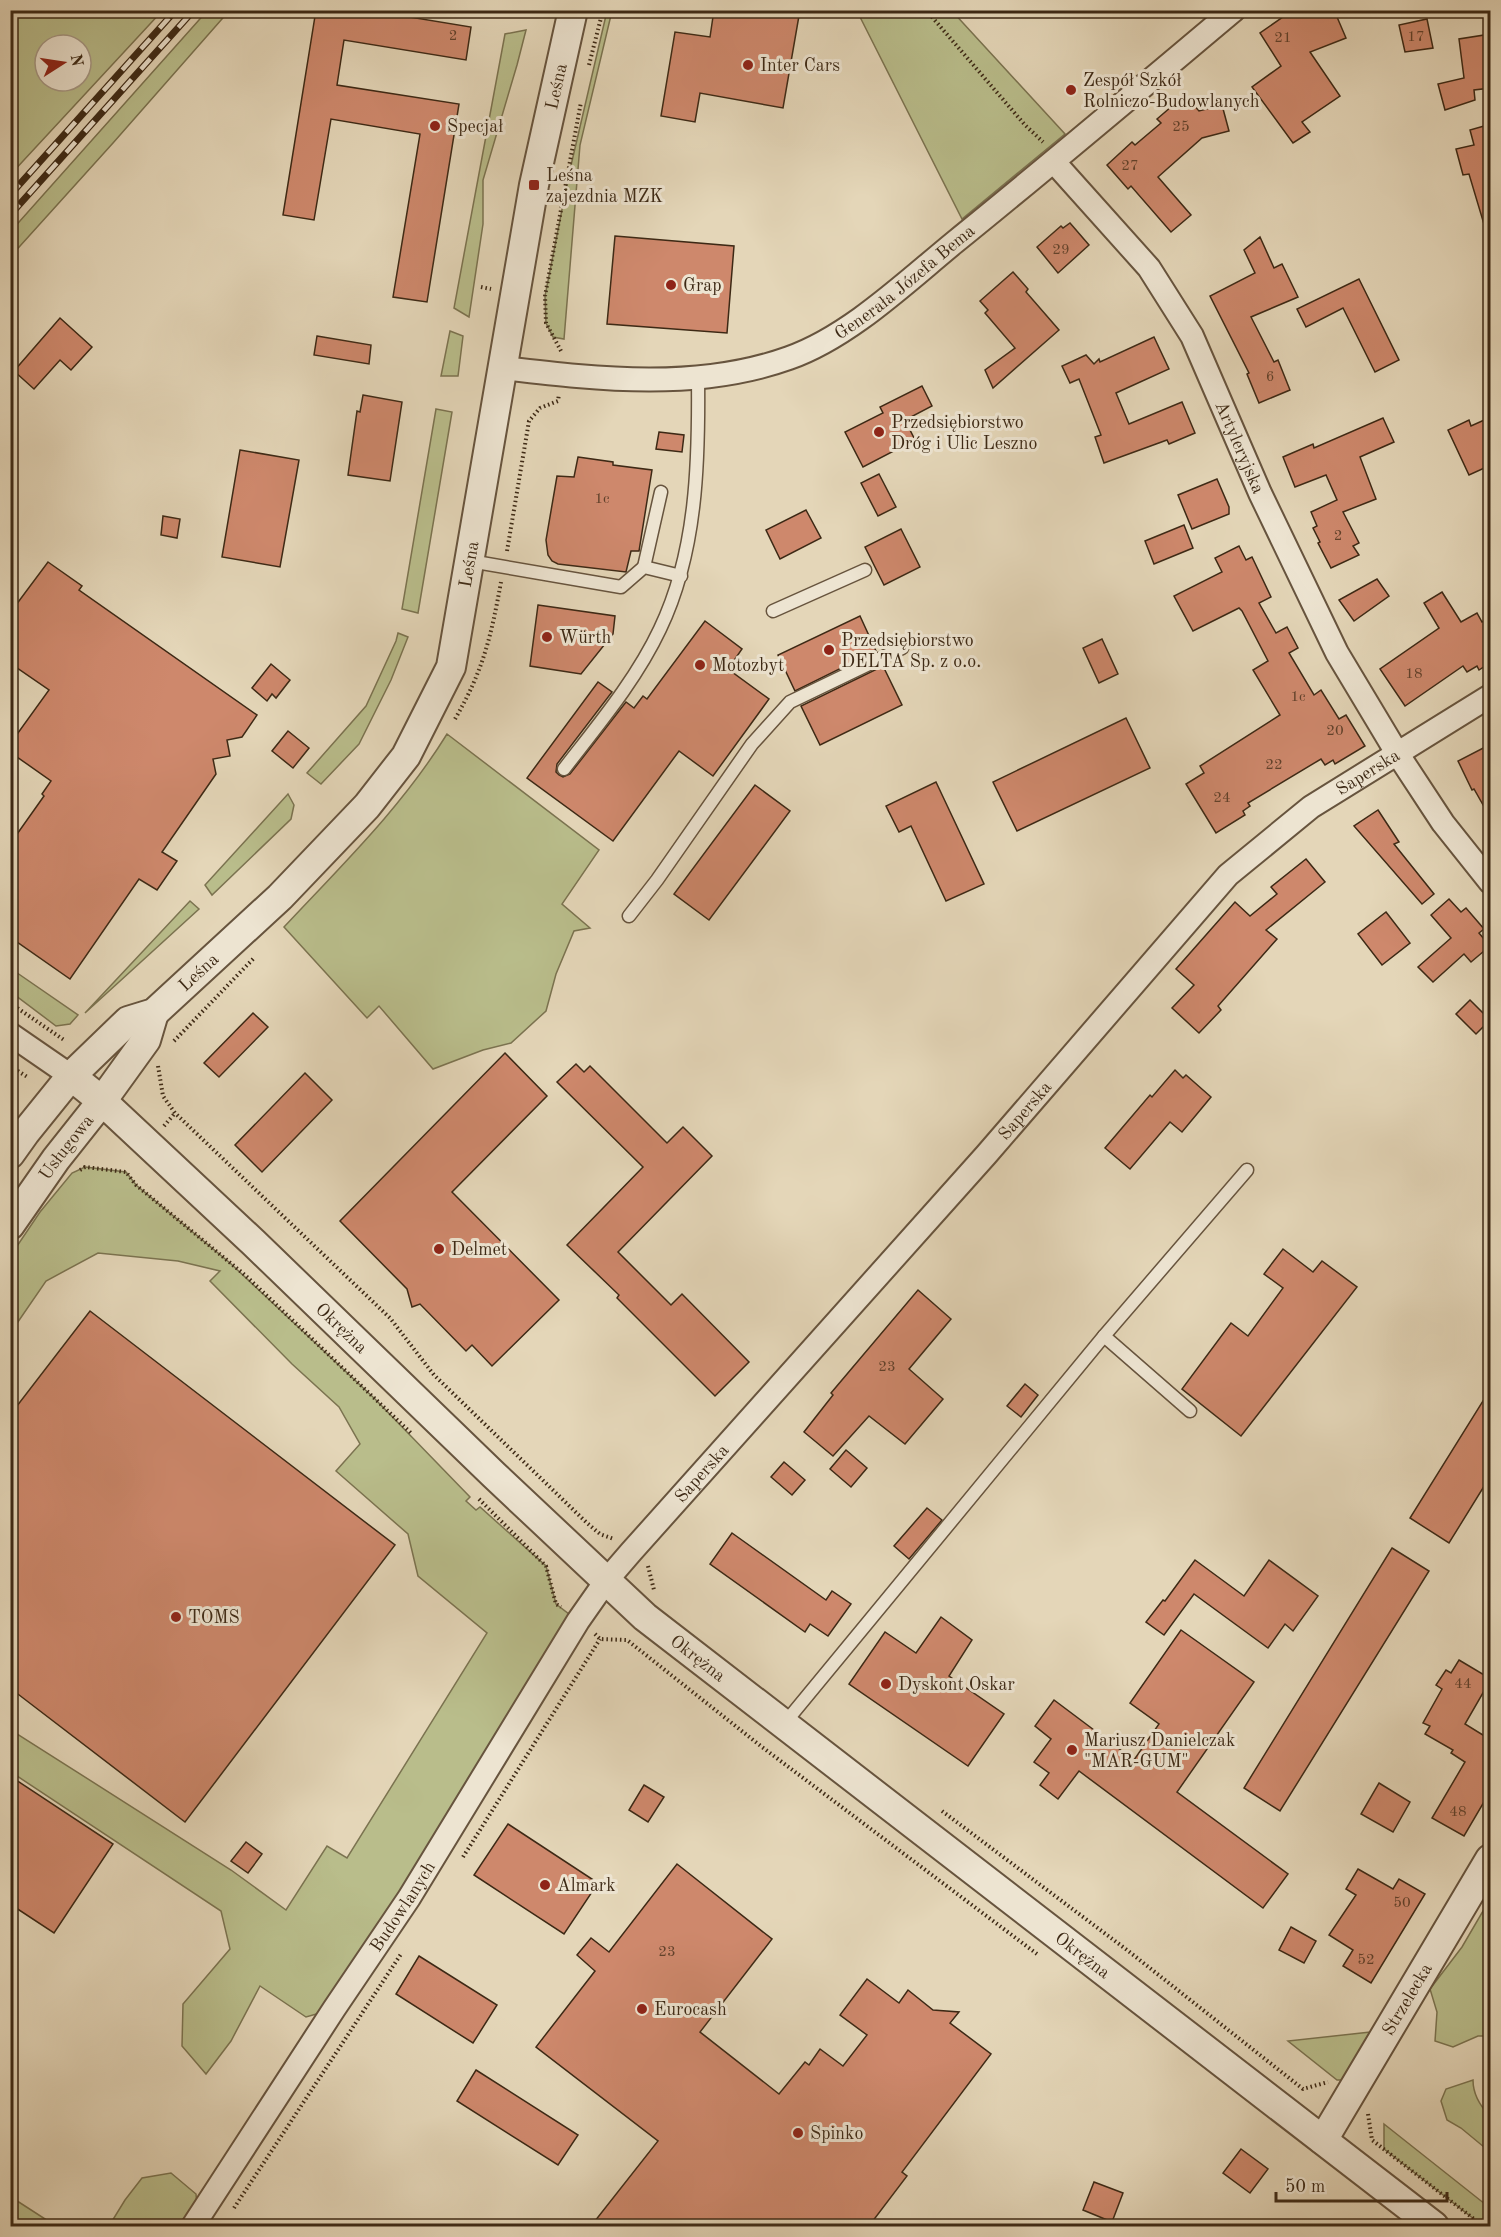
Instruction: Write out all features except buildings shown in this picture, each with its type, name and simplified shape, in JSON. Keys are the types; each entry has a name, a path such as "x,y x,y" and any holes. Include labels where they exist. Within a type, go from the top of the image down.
{"street":[{"name":"Leśna","path":"71,1077 128,1021 154,1013 280,897 366,806 406,756 451,667 534,185 573,10"},
{"name":"Generała Józefa Bema","path":"503,368 596,379 698,377 792,358 833,338 894,292 1054,162 1234,10"},
{"name":"Artyleryjska","path":"1054,162 1149,268 1192,336 1260,493 1337,653 1443,824 1491,882"},
{"name":"Saperska","path":"606,1581 986,1155 1228,875 1311,807 1491,696"},
{"name":"Leśna","path":"102,1101 146,1040 154,1013"},
{"name":"Okrężna","path":"10,1034 102,1101 653,1624 1434,2226"},
{"path":"10,1155 71,1077"},
{"name":"Usługowa","path":"10,1225 56,1159 102,1101"},
{"name":"Budowlanych","path":"193,2226 409,1898 578,1621 606,1581"},
{"name":"Strzelecka","path":"1323,2140 1491,1859"}],"lane":[{"path":"564,769 617,699 660,630 681,576 693,505 698,377"},
{"path":"470,561 621,587 644,567 660,492"},
{"path":"644,567 681,576"},
{"path":"773,611 865,570"},
{"path":"629,915 657,880 752,744 790,702 902,648"},
{"path":"783,1724 1104,1336 1247,1170"},
{"path":"1104,1336 1190,1411"}],"path":[{"path":"587,74 603,10"},
{"path":"926,10 1025,125 1043,142 1054,162"},
{"path":"452,726 484,662 504,567 529,420 540,408 558,401 562,355 546,323 546,296 582,96"},
{"path":"169,1046 260,952"},
{"path":"10,1003 64,1040"},
{"path":"158,1058 158,1075 163,1096 175,1113 390,1318 434,1375 587,1523 600,1534 618,1540 648,1566 655,1594"},
{"path":"10,1066 29,1078"},
{"path":"940,1810 1127,1950 1303,2089 1338,2080"},
{"path":"1368,2109 1372,2140 1483,2226"}],"green space":[{"path":"10,11 162,11 93,85 93,33 33,33 33,93 86,93 11,174"},
{"path":"207,11 229,11 11,256 11,231"},
{"path":"607,11 612,11 580,145 564,339 553,337 546,323 545,296 569,174"},
{"path":"857,11 952,11 1065,134 962,219"},
{"path":"526,30 483,180 483,224 469,317 454,308 505,34"},
{"path":"450,331 463,336 458,376 441,376"},
{"path":"436,409 452,412 418,613 402,609"},
{"path":"398,633 408,637 391,680 359,744 321,784 307,773 366,706"},
{"path":"447,734 599,850 562,904 590,928 574,931 556,974 546,1011 511,1043 483,1050 433,1069 379,1006 367,1018 284,927 391,811"},
{"path":"288,794 294,805 291,819 212,895 205,885"},
{"path":"190,901 199,909 85,1013"},
{"path":"10,968 78,1015 70,1024 56,1026 11,992"},
{"path":"85,1167 126,1172 136,1185 230,1263 375,1399 470,1497 466,1501 476,1510 480,1507 546,1566 556,1604 578,1621 334,2009 306,2017 260,1986 231,2041 206,2074 182,2046 183,2004 230,1949 221,1911 11,1772 11,1730 231,1870 286,1910 327,1846 347,1858 487,1633 418,1576 408,1534 336,1471 360,1444 339,1407 292,1364 210,1281 220,1271 178,1261 98,1253 46,1281 11,1332 11,1255 40,1212 72,1173"},
{"path":"1490,1899 1490,2036 1478,2036 1453,2047 1435,2041 1437,2012 1430,1989 1462,1947"},
{"path":"1389,2030 1344,2080 1337,2080 1288,2041"},
{"path":"1473,2080 1478,2100 1490,2116 1490,2152 1461,2128 1447,2120 1441,2101 1446,2089"},
{"path":"1384,2124 1490,2208 1490,2226 1483,2226 1384,2149"},
{"path":"171,2173 196,2194 198,2219 193,2226 109,2226 142,2178"},
{"path":"11,2197 56,2226 11,2226"}],"railway":[{"path":"10,195 176,10"},
{"path":"10,215 194,10"}],"place":[{"name":"Inter Cars","path":"748,65"},
{"name":"Zespół Szkół Rolniczo-Budowlanych","path":"1071,90"},
{"name":"Specjał","path":"435,126"},
{"name":"Leśna zajezdnia MZK","path":"534,185"},
{"name":"Grap","path":"671,285"},
{"name":"Przedsiębiorstwo Dróg i Ulic Leszno","path":"879,432"},
{"name":"Würth","path":"547,637"},
{"name":"Przedsiębiorstwo DELTA Sp. z o.o.","path":"829,650"},
{"name":"Motozbyt","path":"700,665"},
{"name":"Delmet","path":"439,1249"},
{"name":"TOMS","path":"176,1617"},
{"name":"Dyskont Oskar","path":"886,1684"},
{"name":"Mariusz Danielczak \"MAR-GUM\"","path":"1072,1750"},
{"name":"Almark","path":"545,1885"},
{"name":"Eurocash","path":"642,2009"},
{"name":"Spinko","path":"798,2133"}]}
